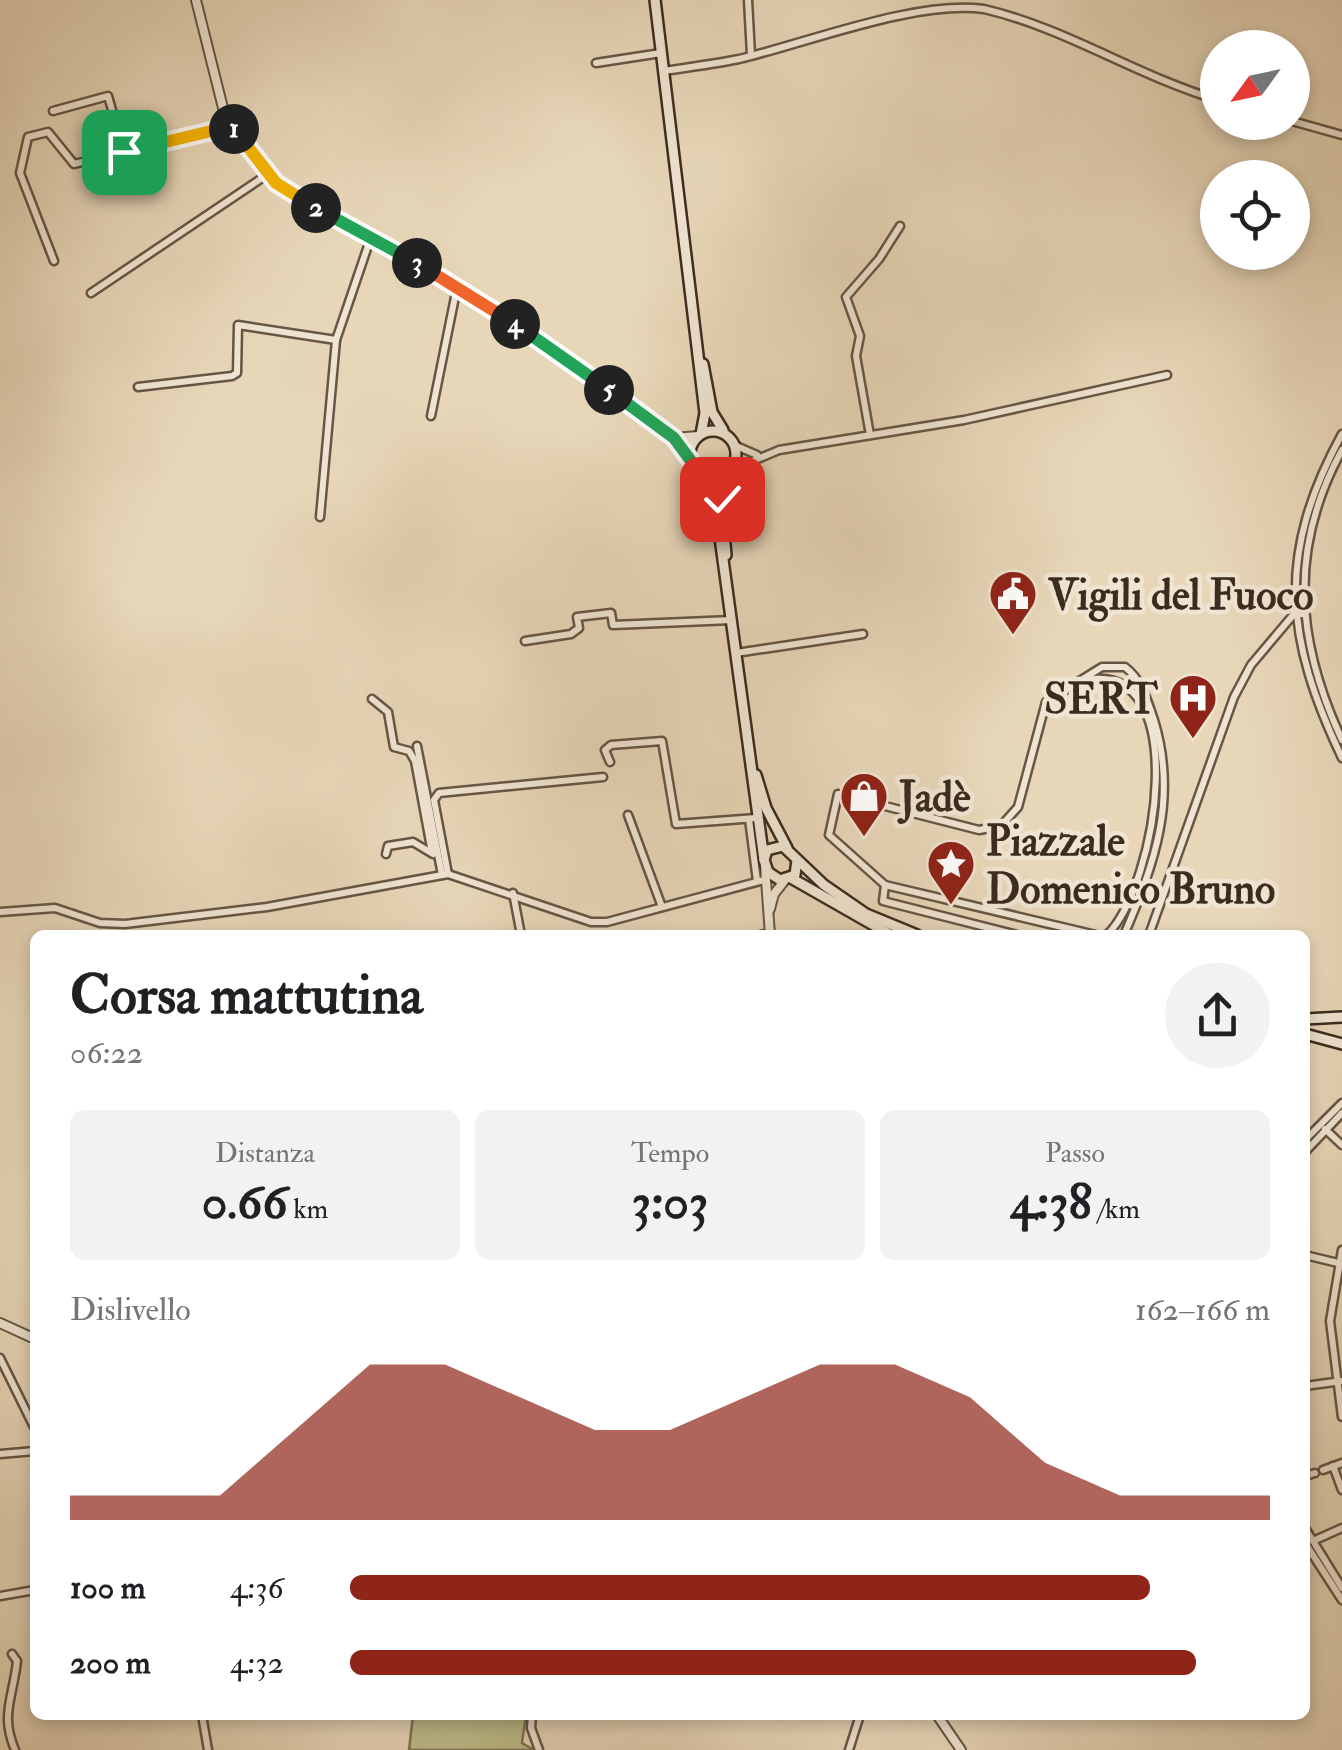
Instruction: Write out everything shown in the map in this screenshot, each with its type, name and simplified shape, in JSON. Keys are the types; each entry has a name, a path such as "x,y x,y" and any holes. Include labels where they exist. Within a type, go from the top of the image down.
{"main road":[{"path":"656,0 705,413 692,458 715,500 748,744 752,819 764,863 776,878 788,879 882,930"},
{"path":"696,337 712,412 734,446 722,499 726,573"},
{"path":"700,435 714,428 724,431"},
{"path":"703,478 717,480 728,472"},
{"path":"748,744 762,799 797,860 866,914 905,930"},
{"path":"764,863 774,846 787,848"},
{"path":"788,879 797,860"},
{"path":"1310,1019 1342,1017"},
{"path":"1310,1035 1342,1044"}],"street":[{"path":"196,0 218,94 232,126 268,174 300,200 372,236 457,286 674,438 692,458"},
{"path":"748,0 751,56"},
{"path":"664,71 751,56 856,21 975,7 1060,33 1172,86 1200,95"},
{"path":"596,63 662,52"},
{"path":"54,112 108,96 124,152"},
{"path":"54,260 23,183 23,144 28,137 48,132 74,164 232,126"},
{"path":"1310,126 1342,135"},
{"path":"91,293 268,174"},
{"path":"870,435 856,356 860,336 846,297 880,259 900,226"},
{"path":"320,517 336,340 372,236"},
{"path":"431,416 457,286"},
{"path":"138,387 237,373 238,325 336,340"},
{"path":"734,446 758,456 1167,375"},
{"path":"1342,434 1315,520 1304,582 1304,614 1314,675 1342,740"},
{"path":"674,438 700,435"},
{"path":"1338,452 1307,519 1294,614 1306,678 1342,758"},
{"path":"728,472 758,456"},
{"path":"525,640 571,634 579,628 577,617 611,613 613,625 732,620"},
{"path":"1151,930 1221,728 1251,665 1294,614 1304,614"},
{"path":"736,652 863,634"},
{"path":"1070,930 885,885 829,835 838,794 979,830 1002,826 1018,807 1043,708 1054,694 1110,664 1132,672 1144,692 1161,747 1165,784 1162,834 1126,930"},
{"path":"1080,682 1112,677 1132,688 1148,727 1156,778 1155,821 1146,860 1112,930"},
{"path":"372,699 388,712 394,747 408,751 416,761 435,856 444,874"},
{"path":"610,762 605,750 611,745 662,740 676,824 752,819 769,919"},
{"path":"417,746 435,856"},
{"path":"444,874 434,800 440,793 604,778"},
{"path":"628,816 662,908"},
{"path":"386,854 388,846 413,842 435,856"},
{"path":"761,880 764,863"},
{"path":"0,912 55,908 100,923 124,924 267,908 444,874 513,893 590,922 606,922 761,880"},
{"path":"767,930 774,894 788,879"},
{"path":"885,885 883,901 997,930"},
{"path":"513,893 520,930"},
{"path":"942,916 946,899"},
{"path":"1310,1135 1342,1103"},
{"path":"1310,1146 1342,1113"},
{"path":"1325,1129 1342,1145"},
{"path":"1342,1250 1330,1321 1342,1417"},
{"path":"1310,1257 1338,1263"},
{"path":"0,1322 30,1337"},
{"path":"0,1358 30,1419"},
{"path":"1310,1385 1338,1381"},
{"path":"0,1454 30,1451"},
{"path":"1310,1474 1342,1462"},
{"path":"1332,1466 1342,1490"},
{"path":"1310,1542 1342,1528"},
{"path":"1310,1543 1342,1588"},
{"path":"1310,1544 1342,1600"},
{"path":"0,1596 30,1591"},
{"path":"12,1654 18,1661 4,1732 15,1750"},
{"path":"203,1720 208,1750"},
{"path":"532,1720 539,1750"},
{"path":"850,1750 859,1720"},
{"path":"941,1720 962,1750"}],"shaded area":[{"path":"412,1720 525,1720 522,1743 534,1750 409,1750"}],"place":[{"name":"Vigili del Fuoco","path":"1013,636"},
{"name":"SERT","path":"1193,740"},
{"name":"Jadè","path":"864,838"},
{"name":"Piazzale Domenico Bruno","path":"951,906"}],"route":[{"path":"124,152 232,126 268,174 289,194 372,236 457,286 566,359 688,450 703,478 717,480 728,473 722,499"}]}
